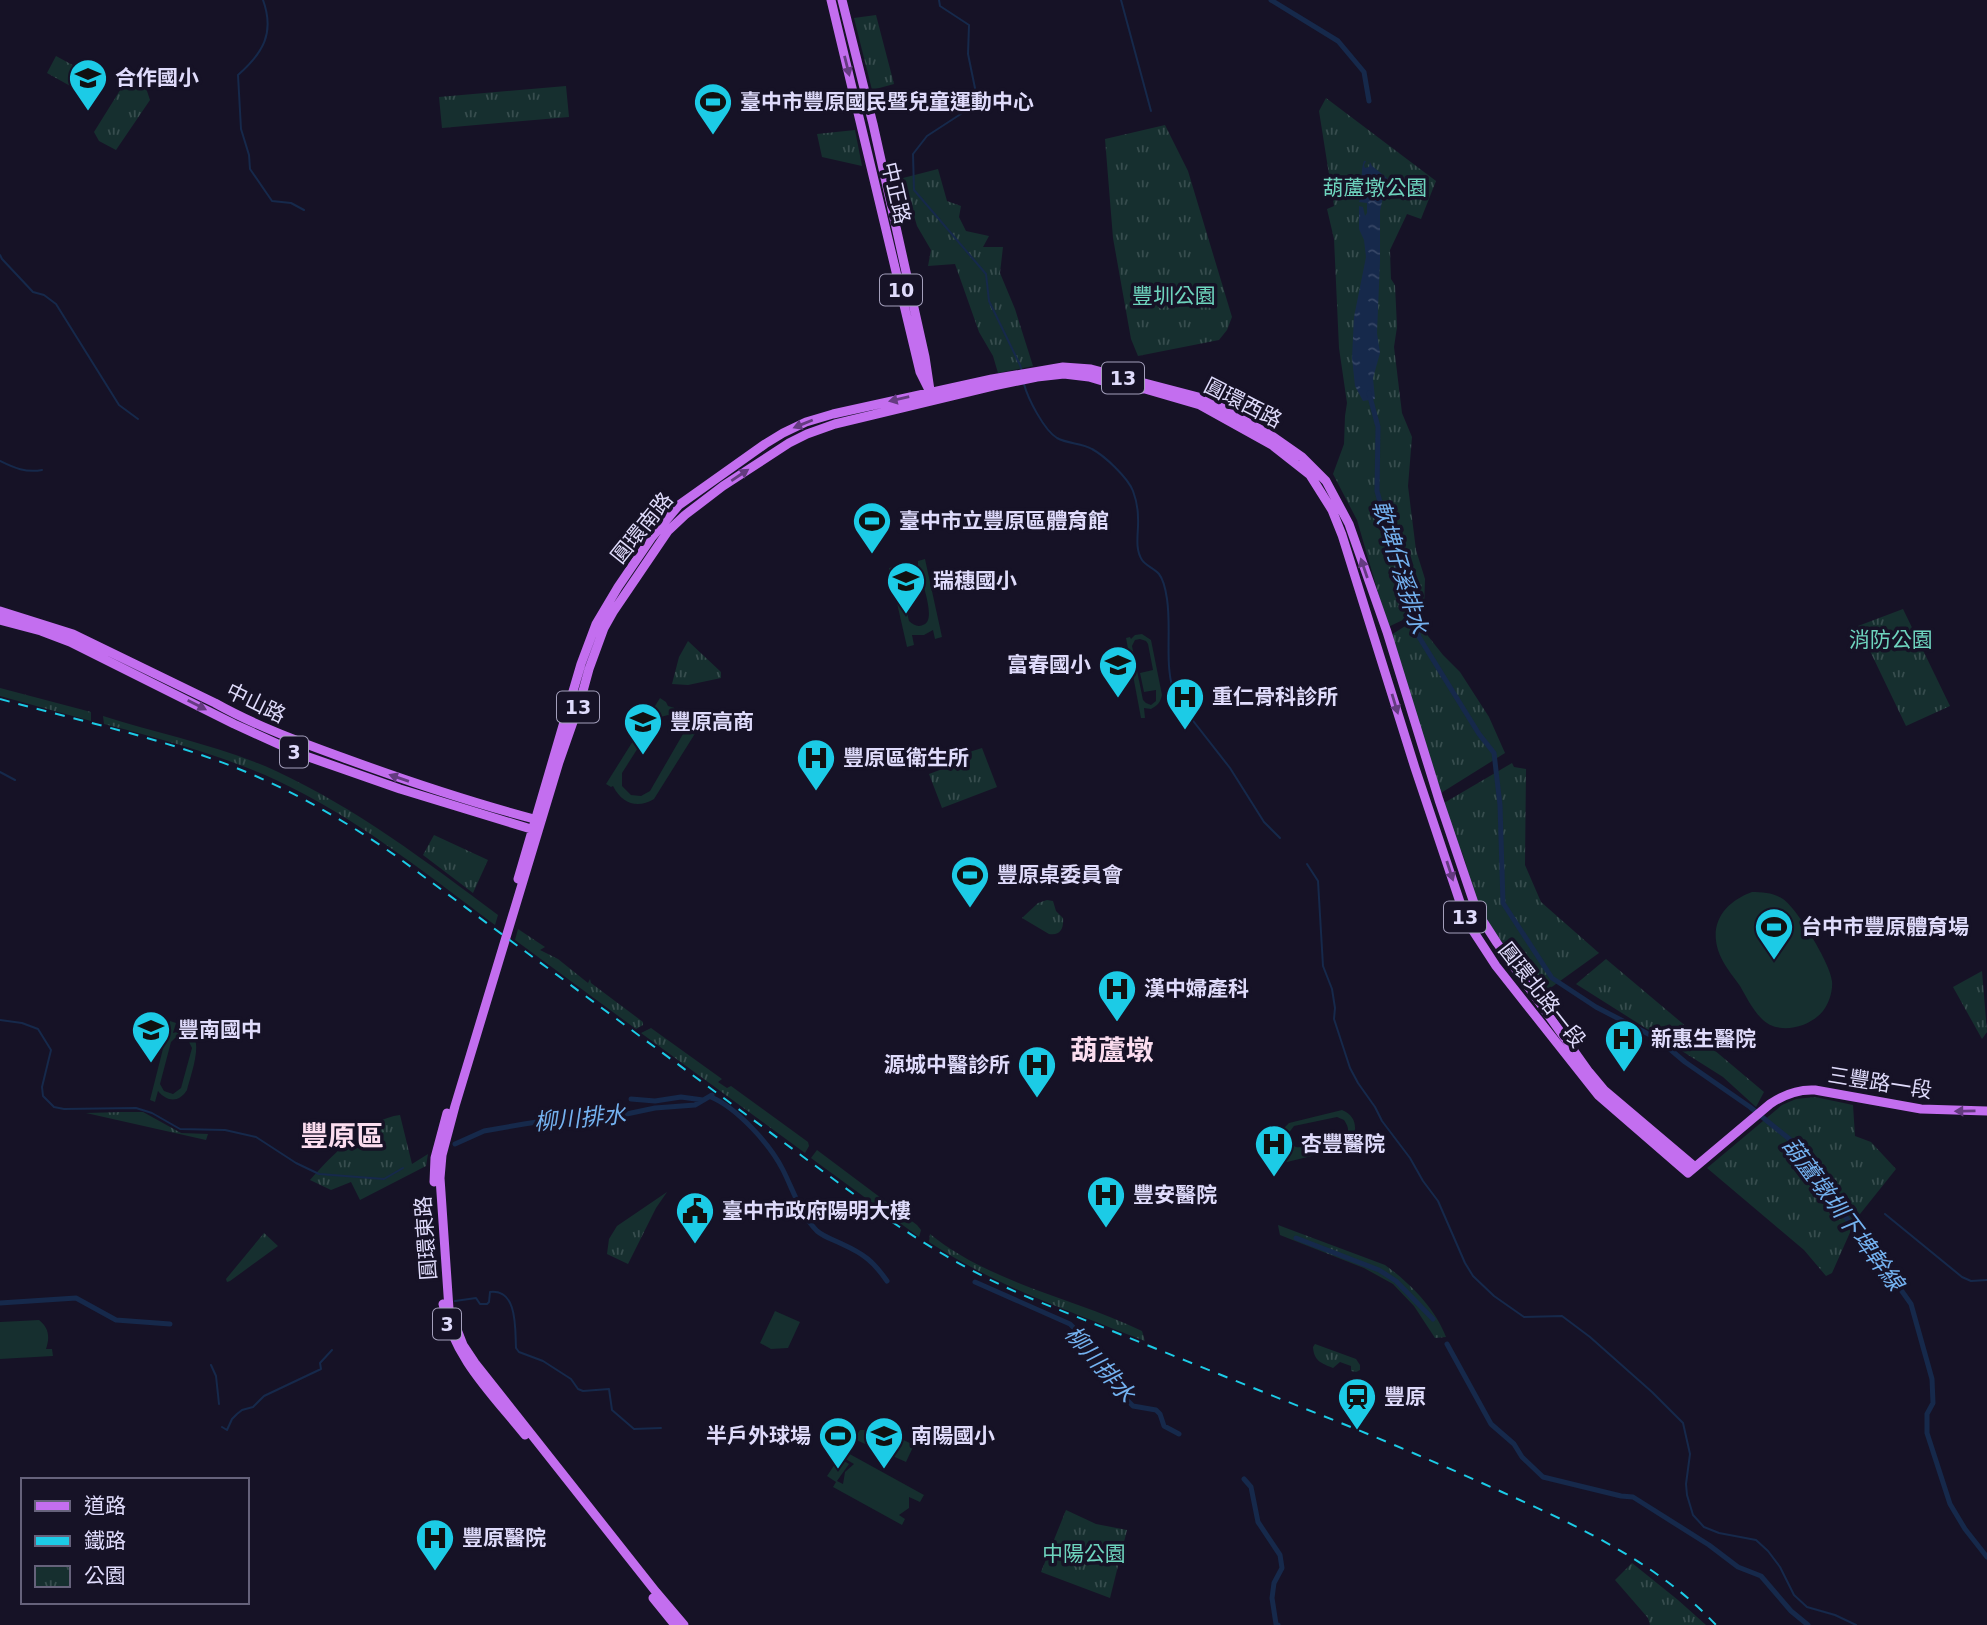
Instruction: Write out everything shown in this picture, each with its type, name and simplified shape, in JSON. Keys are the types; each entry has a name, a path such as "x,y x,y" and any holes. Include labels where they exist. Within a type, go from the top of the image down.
{"main road":[{"name":"中正路","path":"831,0 920,372 931,397"},
{"name":"中正路","path":"842,0 887,184 925,357 931,397"},
{"name":"圓環西路","path":"931,397 992,379 1063,368 1091,369 1221,406 1302,457 1326,481 1349,524 1387,632"},
{"name":"圓環西路","path":"931,397 1064,374 1089,377 1129,389 1145,389 1210,410 1280,450 1310,475 1318,486 1342,535 1375,639"},
{"name":"圓環南路","path":"535,825 604,628 665,534 723,486 807,433 931,397"},
{"name":"中山路","path":"0,611 73,634 237,716 305,744 535,825"},
{"name":"中山路","path":"0,620 70,642 300,754 400,789 535,825"},
{"name":"圓環北路一段","path":"1387,632 1477,912 1604,1090 1692,1170"},
{"name":"圓環北路一段","path":"1375,639 1460,902 1477,938 1496,966 1598,1094 1692,1170"},
{"name":"圓環東路","path":"535,825 435,1158 444,1312 450,1331 470,1367 675,1625"},
{"name":"圓環東路","path":"535,825 442,1155 440,1178 449,1309 463,1345 475,1363 684,1625"},
{"name":"三豐路一段","path":"1692,1170 1770,1104 1797,1091 1810,1090 1920,1109 1987,1111"}],"green space":[{"path":"876,15 894,84 872,90 854,18"},
{"path":"56,56 91,75 81,92 47,73"},
{"path":"132,78 146,88 150,100 116,150 99,141 94,132 122,87"},
{"path":"566,86 569,117 442,128 439,97"},
{"name":"葫蘆墩公園","path":"1326,98 1436,181 1421,219 1407,214 1390,250 1397,327 1394,347 1402,413 1412,437 1408,486 1416,550 1425,579 1424,610 1388,627 1357,520 1333,474 1344,444 1347,403 1339,348 1334,239 1327,209 1334,206 1319,111"},
{"name":"豐圳公園","path":"1165,125 1188,171 1232,317 1219,340 1138,356 1131,339 1113,238 1105,139"},
{"path":"855,130 862,166 822,157 817,134"},
{"path":"938,169 947,201 961,206 959,217 966,231 989,236 983,247 1003,247 1000,273 1033,366 998,373 993,356 979,332 955,264 928,266 931,250 917,226 903,178"},
{"path":"925,559 942,637 935,639 933,630 924,635 912,635 914,645 907,647 889,568 896,566 897,569 908,563 918,565 918,561","holes":["909,568 917,570 929,608 928,621 920,626 909,621 899,578 902,571"]},
{"name":"消防公園","path":"1903,609 1950,706 1906,726 1858,626"},
{"path":"1418,618 1428,636 1460,672 1489,717 1505,753 1441,793 1391,635"},
{"path":"1142,634 1151,640 1162,695 1151,709 1144,708 1145,718 1141,718 1126,638 1131,639","holes":["1135,640 1146,641 1153,670 1140,673 1144,692 1156,690 1156,701 1151,705 1143,700 1132,646"]},
{"path":"688,641 721,672 721,678 688,685 672,684 679,657"},
{"path":"0,688 91,712 91,721 0,696"},
{"path":"660,698 668,706 678,709 690,718 696,732 654,799 642,804 631,803 621,797 613,786 606,784","holes":["668,715 679,721 683,734 650,791 641,796 631,795 622,786 622,773 657,718"]},
{"path":"103,716 234,754 306,786 363,819 445,875 498,915 495,925 362,828 306,795 213,755 104,724"},
{"path":"982,748 997,787 942,808 929,774 961,762 960,755"},
{"path":"1512,763 1514,767 1526,769 1525,865 1541,902 1599,953 1542,994 1483,917 1472,892 1466,864 1454,839 1444,803"},
{"path":"434,835 488,860 473,893 423,855"},
{"name":"台中市豐原體育場","path":"1752,892 1776,895 1789,904 1826,963 1832,981 1830,997 1823,1011 1810,1022 1793,1028 1768,1024 1752,1007 1720,955 1716,940 1718,921 1735,901"},
{"path":"1053,901 1056,911 1063,918 1062,928 1056,934 1049,934 1022,918 1038,903"},
{"path":"518,929 545,947 540,950 558,959 588,983 590,979 591,983 643,1022 643,1025 636,1029 515,940"},
{"path":"1606,959 1764,1092 1756,1107 1723,1077 1576,984"},
{"path":"1982,971 1987,1032 1982,1039 1953,987"},
{"path":"170,1021 176,1023 173,1033 185,1031 192,1034 196,1041 195,1061 184,1094 173,1100 158,1091 155,1102 150,1100","holes":["180,1037 188,1040 192,1048 181,1088 173,1094 164,1091 160,1084 171,1042"]},
{"path":"651,1028 722,1079 718,1082 727,1088 731,1086 808,1142 805,1153 641,1033"},
{"path":"1815,1097 1853,1105 1855,1136 1871,1142 1896,1169 1856,1219 1832,1273 1826,1276 1804,1250 1707,1168 1782,1105 1796,1099"},
{"path":"1342,1110 1354,1120 1354,1136 1375,1132 1377,1140 1283,1163 1283,1156 1292,1153 1281,1141 1283,1129 1289,1123","holes":["1337,1117 1344,1120 1348,1132 1342,1138 1305,1147 1296,1147 1289,1140 1288,1134 1294,1126"]},
{"path":"143,1112 181,1133 208,1134 206,1140 86,1113"},
{"path":"400,1115 412,1164 428,1154 426,1166 360,1200 351,1182 331,1190 310,1180 339,1150 363,1131 375,1123"},
{"path":"817,1150 917,1225 921,1230 919,1237 811,1158"},
{"path":"667,1192 628,1264 607,1254 609,1239 617,1226"},
{"path":"1278,1225 1385,1265 1421,1297 1446,1337 1435,1338 1414,1306 1393,1284 1364,1268 1280,1235"},
{"path":"264,1233 278,1246 227,1282 226,1279"},
{"path":"930,1234 954,1251 1006,1278 1142,1331 1145,1341 1034,1297 981,1272 929,1242"},
{"path":"775,1311 800,1322 788,1348 771,1349 760,1343"},
{"path":"39,1320 48,1333 46,1349 52,1349 53,1356 0,1359 0,1322"},
{"path":"1315,1344 1356,1359 1360,1370 1351,1371 1351,1366 1340,1362 1333,1368 1322,1363 1315,1355"},
{"path":"873,1427 899,1427 895,1436 914,1445 906,1462 854,1439 860,1430 873,1430"},
{"path":"846,1452 924,1495 920,1502 909,1497 909,1508 899,1515 905,1519 902,1525 833,1487 836,1482 827,1476 839,1458 849,1464 837,1481 843,1484 845,1472 854,1464 842,1457"},
{"name":"中陽公園","path":"1066,1510 1096,1524 1127,1530 1110,1598 1041,1572"},
{"path":"1632,1563 1706,1625 1650,1625 1648,1618 1615,1580"}],"water":[{"path":"1364,161 1365,168 1369,167 1370,162 1387,178 1380,211 1377,333 1380,353 1373,378 1375,399 1363,401 1355,386 1352,358 1354,317 1366,257 1364,240 1359,229 1359,206 1363,207 1365,216 1367,213 1367,203 1359,202"}],"waterway":[{"path":"263,0 268,23 264,42 254,59 238,75 241,129 250,169 272,201 291,203 304,210"},
{"path":"939,0 940,6 969,25 968,54 976,93 970,108 927,136 913,154 914,190 986,274 989,301 1022,371"},
{"path":"1121,0 1151,111"},
{"name":"軟埤仔溪排水","path":"1271,0 1338,41 1364,72 1369,101"},
{"path":"0,255 33,292 44,295 56,304 119,405 138,419"},
{"path":"1024,384 1037,414 1052,434 1061,440 1097,452 1116,468 1130,486 1137,508 1137,545 1140,555 1144,562 1159,574 1166,593 1170,675 1176,699 1230,768 1264,822 1280,838"},
{"name":"葫蘆墩圳下埤幹線","path":"1369,393 1378,427 1377,491 1419,637 1479,734 1494,753 1500,805 1503,903 1552,978 1596,1007 1658,1039 1793,1142 1878,1263 1911,1304 1932,1379 1933,1403 1927,1414 1927,1433 1950,1504 1987,1557"},
{"path":"0,461 20,469 42,470"},
{"path":"0,772 15,780"},
{"path":"1307,864 1318,881 1323,966 1332,989 1334,1019 1350,1068 1382,1121 1438,1201 1473,1276 1494,1296 1524,1317 1562,1316 1652,1392 1683,1423 1690,1454 1687,1495 1693,1515 1704,1527 1719,1533 1756,1540 1780,1567 1794,1595 1807,1607 1835,1615 1856,1625"},
{"name":"柳川排水","path":"0,1020 22,1023 38,1029 51,1050 42,1087 43,1096 54,1107 136,1108 152,1113 180,1129 225,1130 256,1137 296,1163 319,1174 384,1179 403,1168"},
{"name":"柳川排水","path":"455,1144 484,1131 570,1117 598,1120 655,1108 695,1105 712,1095"},
{"name":"柳川排水","path":"631,1099 655,1101 681,1097 703,1100"},
{"name":"柳川排水","path":"711,1097 742,1118 770,1149 811,1225 826,1237 862,1255 887,1281"},
{"path":"1885,1214 1962,1277 1971,1281 1987,1280"},
{"path":"1296,1238 1379,1270 1396,1281 1433,1319"},
{"name":"柳川排水","path":"975,1282 1070,1324 1117,1378 1126,1399 1133,1406 1156,1410 1164,1426 1179,1434"},
{"path":"455,1301 476,1298 480,1304 487,1304 490,1292 506,1297 513,1312 516,1348 519,1352 543,1361 571,1379 578,1389 609,1389 612,1410 634,1429 661,1428"},
{"path":"0,1303 76,1298 116,1320 170,1324"},
{"path":"1447,1344 1491,1424 1514,1444 1522,1457 1543,1477 1633,1497 1709,1545 1738,1567 1761,1576 1791,1611 1808,1625"},
{"path":"222,1427 227,1430 237,1414 253,1407 264,1396 321,1369 320,1363 332,1350"},
{"path":"211,1365 216,1376 219,1404"},
{"name":"柳川排水","path":"1244,1479 1251,1487 1258,1522 1280,1555 1282,1568 1274,1583 1272,1598 1278,1625"}],"railway":[{"path":"0,699 190,751 251,774 307,801 396,856 882,1215 938,1251 1016,1292 1381,1440 1559,1518 1643,1565 1669,1583 1716,1625"}],"place":[{"name":"合作國小","path":"88,112"},
{"name":"臺中市豐原國民暨兒童運動中心","path":"713,136"},
{"name":"臺中市立豐原區體育館","path":"872,555"},
{"name":"瑞穗國小","path":"906,615"},
{"name":"富春國小","path":"1118,699"},
{"name":"重仁骨科診所","path":"1185,731"},
{"name":"豐原高商","path":"643,756"},
{"name":"豐原區衛生所","path":"816,792"},
{"name":"豐原桌委員會","path":"970,909"},
{"name":"台中市豐原體育場","path":"1774,961"},
{"name":"漢中婦產科","path":"1117,1023"},
{"name":"豐南國中","path":"151,1064"},
{"name":"新惠生醫院","path":"1624,1073"},
{"name":"源城中醫診所","path":"1037,1099"},
{"name":"杏豐醫院","path":"1274,1178"},
{"name":"豐安醫院","path":"1106,1229"},
{"name":"臺中市政府陽明大樓","path":"695,1245"},
{"name":"豐原","path":"1357,1431"},
{"name":"半戶外球場","path":"838,1470"},
{"name":"南陽國小","path":"884,1470"},
{"name":"豐原醫院","path":"435,1572"}],"district":[{"name":"葫蘆墩","path":"1112,1050"},
{"name":"豐原區","path":"342,1136"}]}
